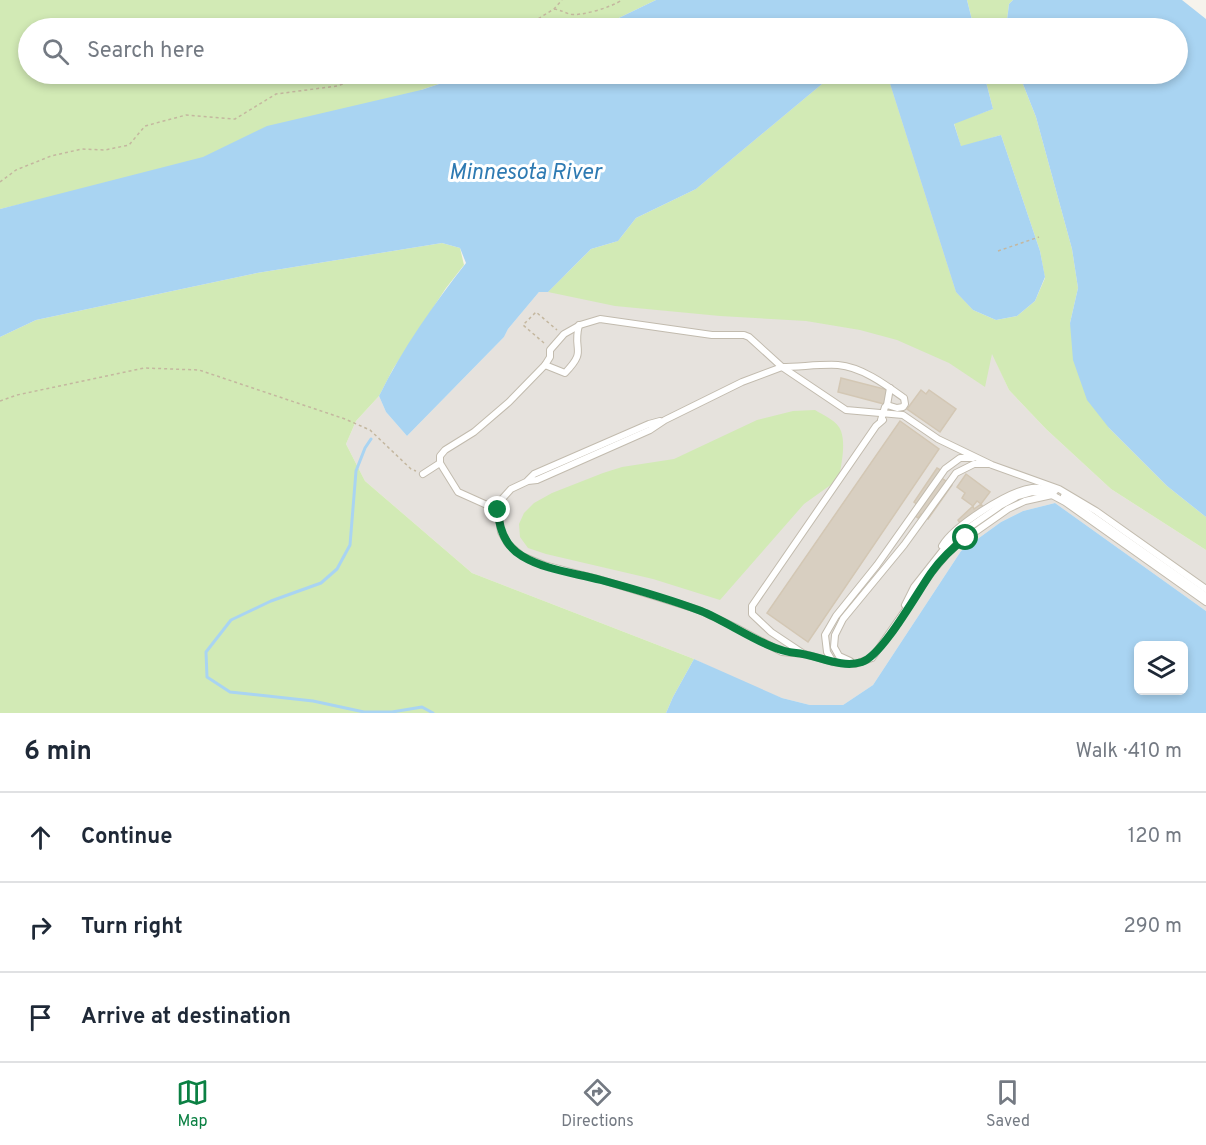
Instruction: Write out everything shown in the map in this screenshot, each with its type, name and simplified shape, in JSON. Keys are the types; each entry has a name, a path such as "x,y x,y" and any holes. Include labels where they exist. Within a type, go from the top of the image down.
{"lane":[{"path":"498,510 458,492 440,463 440,456 445,450 494,416 545,365 550,357 550,350 564,334 579,325 600,319 712,335 744,335 782,367 846,410 882,417 903,415 938,439 992,465"},
{"path":"545,365 565,373 577,361 580,352 576,337 579,325"},
{"path":"887,405 903,407 904,398 854,368 837,365 782,367 742,382 665,420 650,430 547,476 511,489 502,500 498,510 501,532 508,544 522,556 544,565 699,610 782,652 855,664 873,658 932,572 951,549 1008,509 1025,501 1052,495"},
{"path":"805,654 760,622 752,614 753,606 882,417 890,388"},
{"path":"833,662 827,652 825,634 836,616 877,565 945,469 960,458 970,457 1051,486 1081,501 1206,589"},
{"path":"423,474 440,463"},
{"path":"855,664 839,656 834,647 835,635 843,619 904,545 956,473 974,464 992,465"},
{"path":"933,561 948,536 989,507 1016,491 1033,487 1044,488 1068,498 1206,596"},
{"path":"891,633 914,587 951,540 1018,496 1032,492 1052,495 1206,602"}],"path":[{"path":"539,18 554,9 562,0"},
{"path":"554,9 576,14 608,8 622,0"},
{"path":"0,182 16,170 51,156 82,149 105,150 129,145 145,126 186,115 235,119 276,94 343,84"},
{"path":"998,251 1039,237"},
{"path":"550,350 524,326 536,312 564,334"},
{"path":"0,401 17,395 144,368 199,370 335,415 370,430 411,469 423,474"}],"shaded area":[{"path":"822,84 891,84 973,310 1009,390 1046,429 1111,489 1206,550 1206,611 1055,503 1023,511 1001,522 961,551 873,685 843,705 810,705 753,687 694,659 472,573 365,481 346,444 356,421 379,396 386,412 407,436 504,337 539,292 696,189"}],"green space":[{"path":"0,0 656,0 619,18 18,18 18,84 439,84 421,90 428,158 34,201 0,209"},
{"path":"967,0 1013,0 1009,4 1007,18 972,18"},
{"path":"822,84 890,84 956,292 973,310 996,320 1017,316 1035,301 1045,278 1040,251 1001,135 961,147 954,123 993,109 987,84 1023,84 1036,117 1072,249 1078,288 1070,323 1109,428 1167,486 1206,517 1206,550 1111,489 1046,429 1009,390 992,354 985,387 949,363 897,340 860,330 806,321 615,306 548,292 591,249 618,241 636,218 696,189"},
{"path":"442,243 460,248 464,265 446,288 393,369 379,396 356,421 346,444 365,481 472,573 694,659 666,713 0,713 0,337 36,320 257,273"},
{"path":"815,410 834,421 841,431 843,449 839,479 804,504 720,600 653,579 546,554 528,548 520,537 519,524 524,513 534,503 552,493 622,467 674,459 757,420 793,411"}],"water":[{"path":"656,0 967,0 972,18 619,18"},
{"path":"1013,0 1182,0 1206,19 1206,517 1167,486 1109,428 1087,400 1073,360 1070,323 1078,288 1072,249 1036,117 1023,84 1188,84 1188,18 1007,18 1009,4"},
{"name":"Minnesota River","path":"439,84 822,84 696,189 636,218 618,241 591,249 548,292 539,292 504,337 407,436 386,412 379,396 419,327 466,263 460,248 442,243 257,273 36,320 0,337 0,209 203,157 267,126"},
{"path":"890,84 987,84 993,109 954,124 961,146 1001,135 1040,251 1045,277 1035,301 1017,316 996,320 973,310 956,292"},
{"path":"1055,503 1206,611 1206,713 666,713 694,659 782,698 810,705 843,705 873,685 961,551 1001,522 1023,511"}],"building":[{"path":"841,378 888,390 884,404 838,392"},
{"path":"921,390 926,394 929,390 956,409 940,432 907,409"},
{"path":"900,421 939,449 808,642 767,613"},
{"path":"937,468 944,472 940,477 952,485 928,519 921,514 918,518 914,515 918,505 914,502"},
{"path":"966,474 990,492 981,504 977,501 973,506 962,498 965,493 957,487"},
{"path":"981,504 989,516 966,532 958,520 973,506 974,509"}],"waterway":[{"path":"371,439 356,471 350,545 337,569 321,583 271,601 231,620 206,652 207,677 230,692 313,701 364,712 392,712 422,707 433,713"}],"route":[{"path":"498,510 501,532 508,544 522,556 544,565 699,610 782,652 855,664 873,658 932,572 951,549 966,538"}]}
